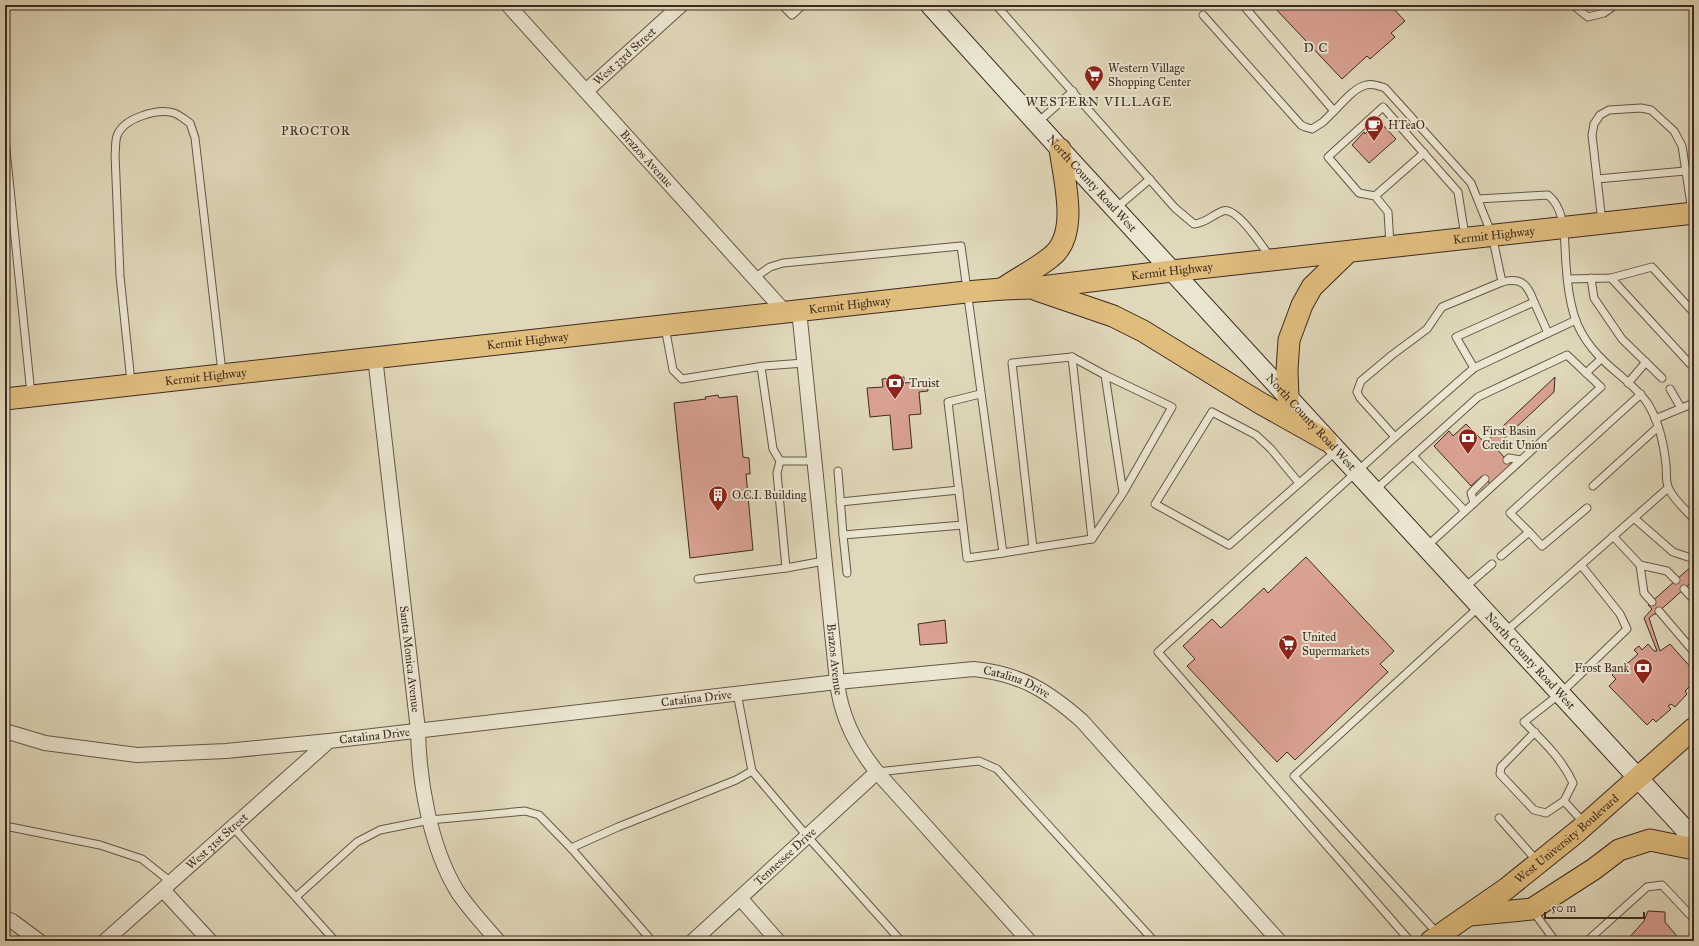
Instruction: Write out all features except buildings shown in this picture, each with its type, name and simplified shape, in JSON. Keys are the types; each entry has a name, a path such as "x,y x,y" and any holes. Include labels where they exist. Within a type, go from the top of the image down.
{"main road":[{"name":"North County Road West","path":"930,5 1036,124 1694,839"},
{"path":"1002,289 1052,256 1064,240 1068,226 1069,211 1060,149"},
{"name":"Kermit Highway","path":"5,399 966,292 1033,288 1693,213"},
{"path":"1288,398 1287,370 1289,340 1302,306 1312,287 1348,252"},
{"path":"1033,288 1113,316 1143,331 1331,445"},
{"name":"West University Boulevard","path":"1435,938 1506,890 1585,825 1694,728"},
{"path":"1468,916 1532,909 1594,869 1619,850 1650,840 1694,850"}],"street":[{"name":"Brazos Avenue","path":"508,5 754,278 792,311 804,363 837,682 845,719 855,742 877,772 1029,941"},
{"name":"West 33rd Street","path":"586,92 682,5"},
{"name":"Santa Monica Avenue","path":"375,357 418,730 419,760 430,820 436,843 446,869 458,892 476,916 498,941"},
{"name":"Catalina Drive","path":"5,731 44,742 137,755 226,751 329,741 837,682 974,669 1011,676 1037,687 1061,702 1082,721 1279,941"},
{"name":"West 31st Street","path":"105,941 329,741"},
{"name":"Tennessee Drive","path":"693,941 877,772"},
{"path":"167,886 210,941"},
{"path":"740,898 778,941"},
{"path":"5,918 18,925 39,941"}],"lane":[{"path":"782,5 792,15 803,5"},
{"path":"996,5 1175,208 1194,224 1201,223 1223,211 1229,210 1241,219 1273,260"},
{"path":"1243,5 1334,111"},
{"path":"1574,5 1588,17 1604,13 1615,5"},
{"path":"1203,15 1301,125 1312,129 1324,122 1353,92 1366,85 1376,85 1385,88 1471,183 1492,235 1502,282"},
{"path":"1036,124 1073,91"},
{"path":"1390,247 1388,212 1375,196 1359,193 1328,157 1383,107 1458,192 1465,238"},
{"path":"1602,223 1592,136 1594,124 1600,115 1609,110 1641,108 1651,110 1674,131 1682,146 1693,213"},
{"path":"132,385 120,276 115,154 117,135 129,122 143,115 163,112 176,114 190,123 194,138 222,375"},
{"path":"5,140 31,396"},
{"path":"1375,196 1424,153"},
{"path":"1597,179 1686,171"},
{"path":"1114,209 1150,179"},
{"path":"1478,200 1548,195 1553,199 1563,227 1571,304 1576,320 1588,344 1601,359 1641,394 1649,406 1658,427 1666,462 1666,480 1668,488 1672,496 1694,519"},
{"path":"754,278 770,267 783,263 961,246 966,292 1003,553"},
{"path":"1568,279 1611,278 1652,267 1694,313"},
{"path":"1591,278 1594,298 1622,339 1662,378"},
{"path":"1611,278 1691,365 1694,365"},
{"path":"1395,437 1360,398 1357,392 1361,381 1392,355 1428,329 1442,307 1512,279 1524,284 1530,291 1548,333"},
{"path":"1474,368 1456,337 1534,302"},
{"path":"1410,941 1158,652 1356,472 1474,368 1576,320"},
{"path":"665,325 673,370 682,379 761,367 804,363"},
{"path":"1374,491 1478,397 1567,355 1601,387 1426,547"},
{"path":"980,394 948,402 967,558 1003,553 1092,539 1123,493 1172,407 1072,357 1012,363 1033,548"},
{"path":"1072,357 1092,539"},
{"path":"1586,373 1601,359"},
{"path":"1628,382 1646,362"},
{"path":"761,367 772,449 780,461 777,473 786,568"},
{"path":"1106,375 1123,493"},
{"path":"1670,389 1681,408"},
{"path":"1587,508 1542,546 1510,513 1641,394"},
{"path":"1655,419 1694,403"},
{"path":"1299,484 1271,449 1256,435 1212,412 1155,504 1229,545 1299,484 1331,445"},
{"path":"1592,486 1658,427"},
{"path":"1413,456 1465,511"},
{"path":"1506,460 1509,458 1521,460"},
{"path":"780,461 814,461"},
{"path":"838,471 847,574"},
{"path":"1474,503 1471,493 1485,479"},
{"path":"1505,632 1668,488"},
{"path":"840,502 959,490"},
{"path":"1634,518 1673,552 1694,559"},
{"path":"843,535 963,526"},
{"path":"1501,556 1528,532"},
{"path":"1613,536 1640,565 1667,571 1676,580"},
{"path":"698,579 786,568 824,561"},
{"path":"1464,588 1492,564"},
{"path":"1535,732 1501,767 1500,774 1534,810 1546,813 1564,801 1573,783 1567,770 1548,746 1535,732 1524,722 1561,693 1627,630 1620,614 1581,565"},
{"path":"1640,565 1644,593 1652,602"},
{"path":"1684,589 1694,600"},
{"path":"1435,938 1294,776 1480,606"},
{"path":"1659,611 1694,652"},
{"path":"737,694 752,771 807,836 901,941"},
{"path":"877,772 979,761 997,769 1154,941"},
{"path":"571,848 618,827 736,780 752,771"},
{"path":"1694,776 1694,783"},
{"path":"1564,801 1585,825"},
{"path":"296,897 357,842 380,830 430,820 525,811 539,815 571,848 652,941"},
{"path":"1499,818 1538,863"},
{"path":"5,826 100,845 142,859 167,886"},
{"path":"233,827 335,941"},
{"path":"1586,941 1647,887 1662,885 1694,919"},
{"path":"1532,909 1554,941"}],"place":[{"name":"Western Village Shopping Center","path":"1094,92"},
{"name":"HTeaO","path":"1374,142"},
{"name":"Truist","path":"895,400"},
{"name":"First Basin Credit Union","path":"1468,455"},
{"name":"O.C.I. Building","path":"718,512"},
{"name":"United Supermarkets","path":"1288,661"},
{"name":"Frost Bank","path":"1643,685"}],"district":[{"name":"D C","path":"1316,47"},
{"name":"WESTERN VILLAGE","path":"1099,101"},
{"name":"PROCTOR","path":"316,130"}]}
